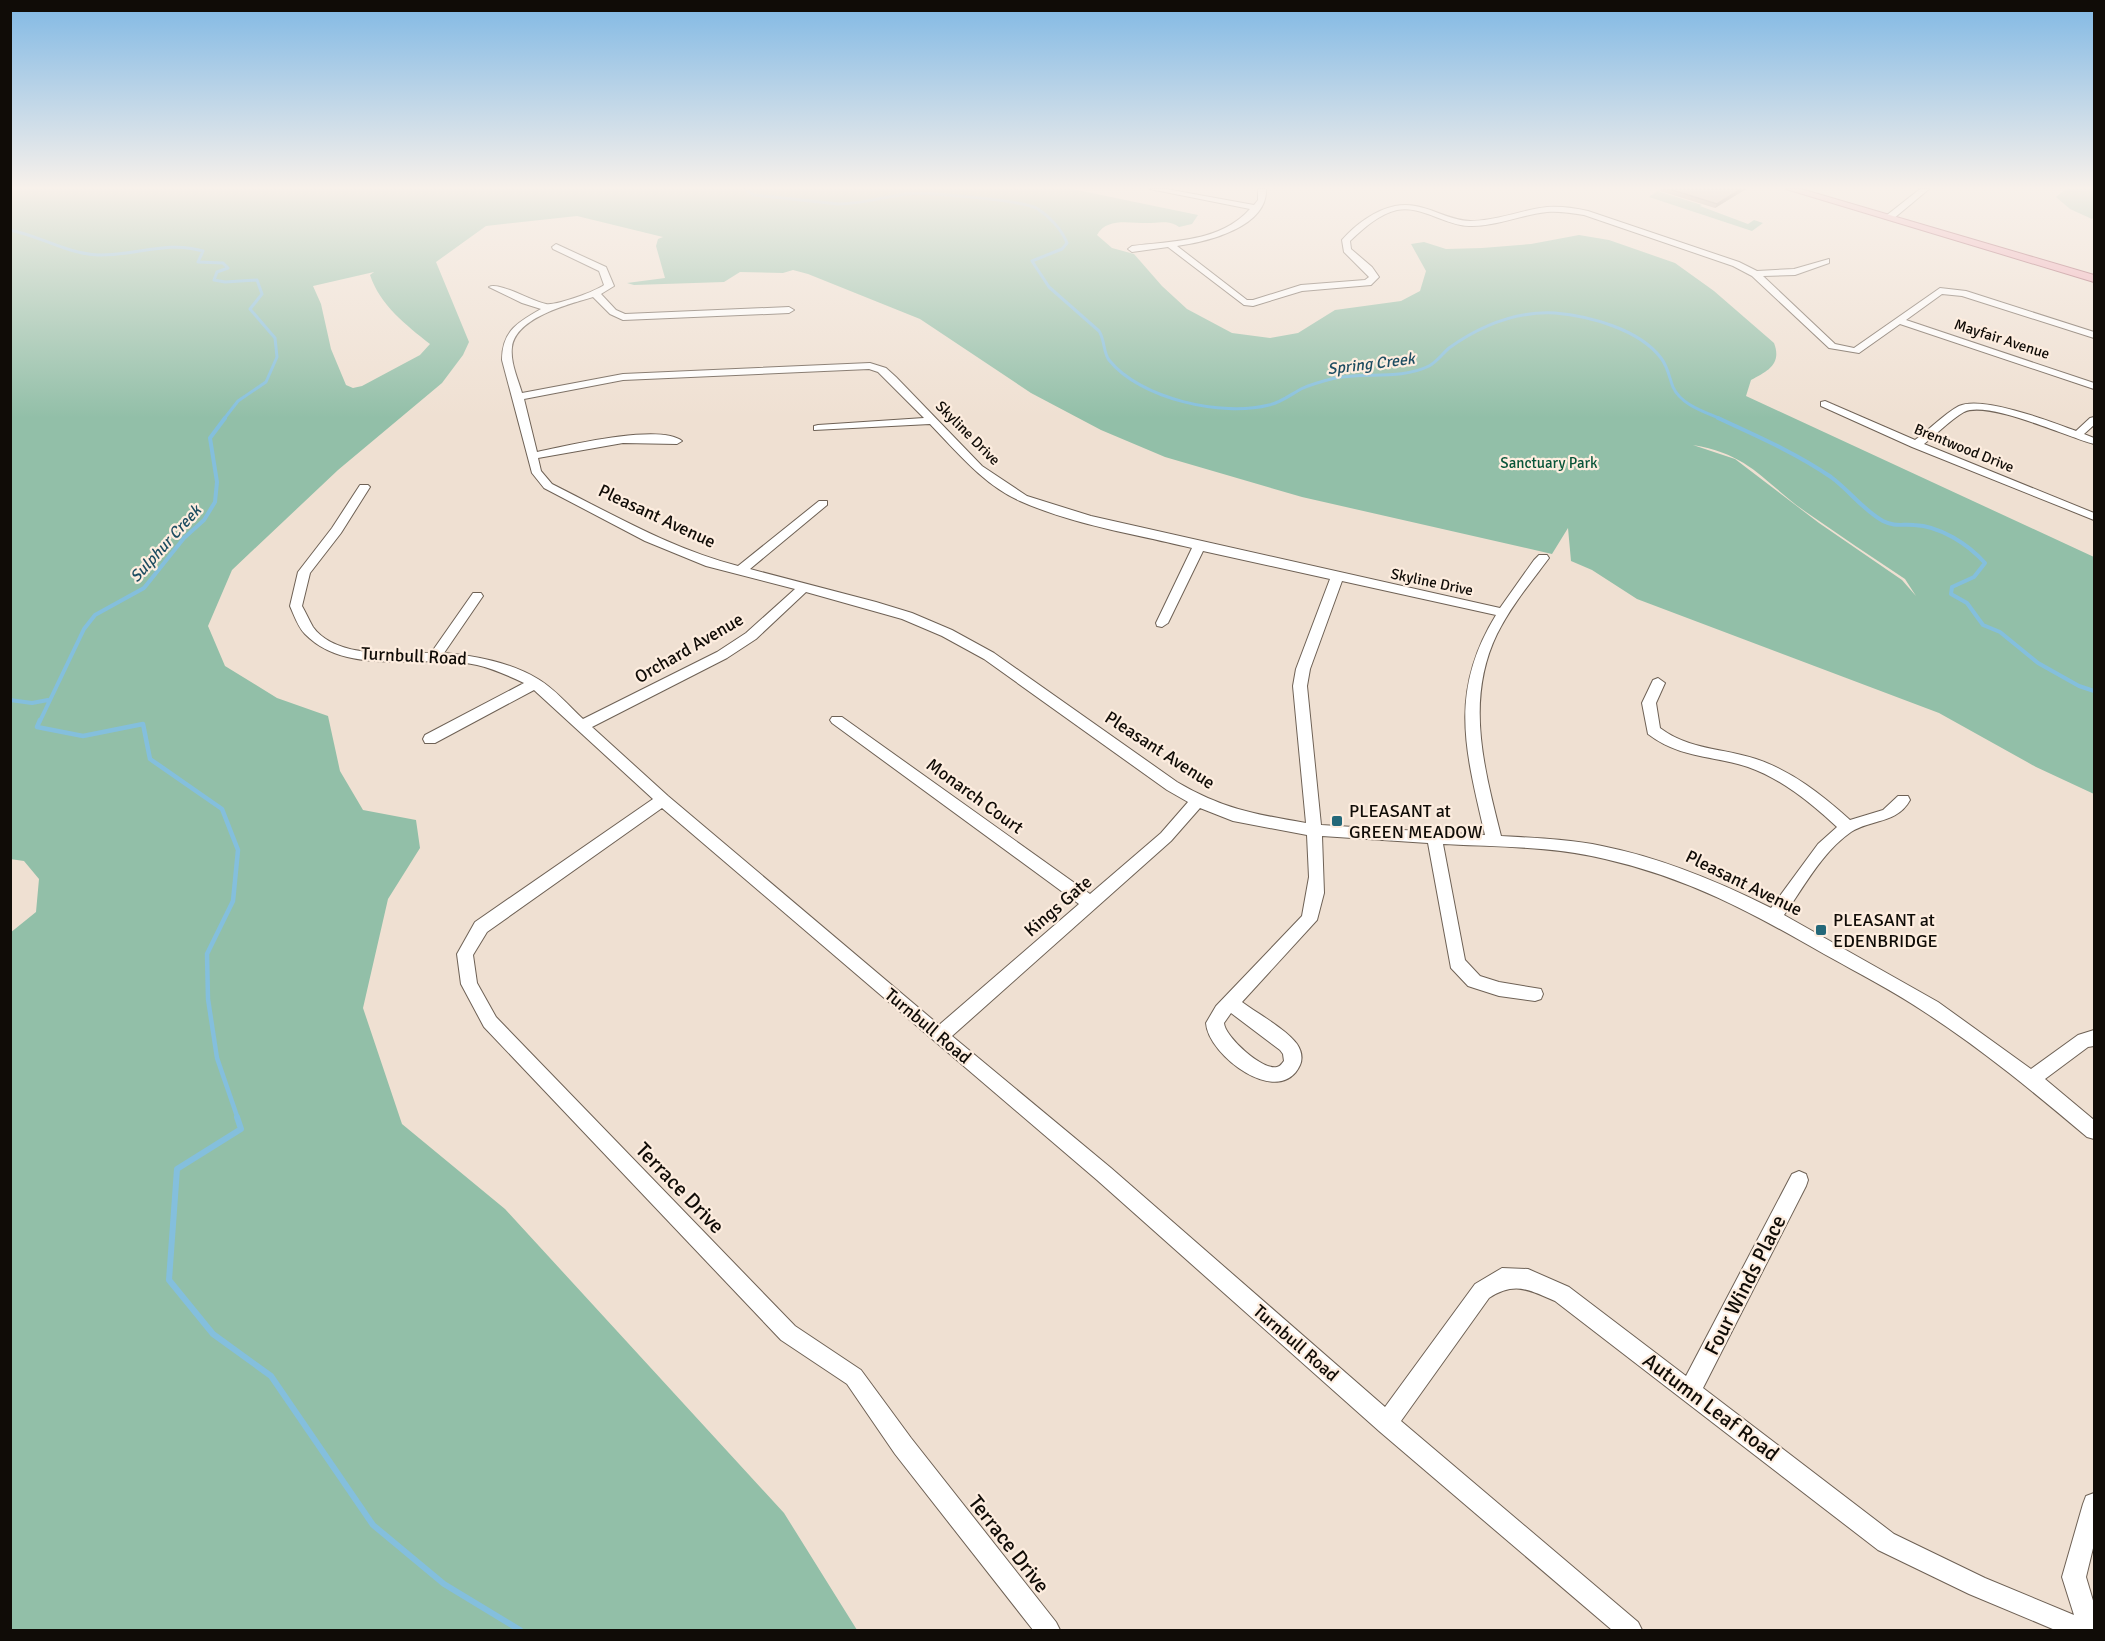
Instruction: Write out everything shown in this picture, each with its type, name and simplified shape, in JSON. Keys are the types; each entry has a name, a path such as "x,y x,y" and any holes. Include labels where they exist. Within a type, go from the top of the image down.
{"main road":[{"path":"2050,266 2094,279"}],"street":[{"path":"596,266 603,269 609,286 599,292 613,312 623,317 789,310"},
{"path":"1197,266 1244,302 1253,303 1301,288 1368,283 1374,277 1365,266"},
{"path":"1736,266 1755,274 1832,346 1843,350 1856,351 1934,293 1950,291 2094,335"},
{"path":"1755,274 1795,272 1814,266"},
{"path":"494,287 525,301 549,308"},
{"name":"Pleasant Avenue","path":"599,292 549,308 526,321 507,345 507,360 536,471 548,486 649,538 710,563 907,616 947,633 989,656 1129,756 1198,801 1233,815 1313,830 1558,845 1603,852 1668,869 1721,890 1774,917 1932,1007 2031,1079 2094,1131"},
{"name":"Mayfair Avenue","path":"1899,321 2094,386"},
{"name":"Skyline Drive","path":"518,397 623,377 854,365 882,370 978,468 1023,498 1087,519 1199,546 1503,613"},
{"name":"Brentwood Drive","path":"1825,404 1916,445 2094,517"},
{"path":"1916,445 1963,408 1972,406 2015,415 2094,441"},
{"path":"2077,435 2094,420"},
{"path":"818,428 934,421"},
{"path":"533,456 627,440 657,437 677,441"},
{"name":"Turnbull Road","path":"364,487 337,530 304,572 296,606 309,631 333,648 369,657 435,657 476,660 506,669 535,683 584,725 663,800 1104,1174 1387,1423 1630,1630"},
{"path":"740,571 824,503"},
{"path":"1162,623 1199,546"},
{"path":"1494,840 1473,742 1471,693 1478,662 1503,613 1543,558"},
{"path":"1230,1003 1286,1044 1292,1051 1293,1061 1289,1069 1281,1075 1272,1076 1261,1071 1228,1048 1214,1029 1216,1019 1230,1003 1309,920 1315,907 1317,891 1313,830 1300,686 1303,669 1337,577"},
{"name":"Orchard Avenue","path":"584,725 722,655 751,636 802,589"},
{"path":"435,657 477,596"},
{"path":"430,739 535,683"},
{"path":"1658,684 1649,703 1653,730 1664,740 1682,749 1751,763 1794,783 1847,826"},
{"name":"Monarch Court","path":"837,720 1090,903"},
{"name":"Terrace Drive","path":"663,800 481,927 465,954 469,984 490,1022 788,1333 854,1377 903,1446 1048,1630"},
{"name":"Kings Gate","path":"939,1036 1166,837 1198,801"},
{"path":"1774,917 1822,848 1847,826 1888,814 1903,801"},
{"path":"1434,836 1457,963 1474,981 1499,989 1535,994"},
{"path":"2031,1079 2084,1040 2094,1038"},
{"name":"Four Winds Place","path":"1690,1391 1799,1180"},
{"name":"Autumn Leaf Road","path":"1387,1423 1482,1291 1502,1278 1528,1280 1562,1294 1886,1542 1977,1586 2082,1630"},
{"path":"2091,1630 2074,1576 2094,1504"}],"green space":[{"path":"11,266 437,266 469,342 463,355 442,383 338,470 232,570 208,626 225,666 277,698 328,716 340,771 363,810 416,820 420,848 388,899 363,1008 402,1124 505,1209 784,1513 857,1630 11,1630 10,933 36,912 39,879 24,861 10,859","holes":["374,272 370,275 374,286 387,305 403,322 430,344 420,355 362,386 353,388 346,385 331,349 321,304 313,286"]},
{"name":"Sanctuary Park","path":"662,266 1144,266 1187,309 1232,333 1270,338 1298,333 1335,310 1401,301 1420,291 1426,271 1423,266 1679,266 1714,291 1774,343 1775,362 1768,370 1751,380 1746,396 2094,557 2094,794 2036,767 1939,713 1637,599 1592,570 1571,561 1568,528 1552,554 1302,497 1165,457 1101,430 1031,393 920,319 808,274 793,270 783,273 740,272 724,282 634,285 627,283 665,278","holes":["1693,445 1713,449 1743,462 1806,512 1905,579 1916,596 1902,580 1819,523 1735,459"]}],"waterway":[{"name":"Sulphur Creek","path":"224,419 238,401 266,382 277,357 275,338 250,309 262,294 257,280 225,282 214,280 217,272 228,268 226,266"},
{"name":"Spring Creek","path":"1035,266 1049,287 1099,331 1107,357 1123,374 1161,395 1183,402 1229,409 1250,408 1273,404 1305,387 1335,378 1407,373 1432,364 1449,348 1486,327 1512,317 1555,313 1598,321 1640,339 1661,358 1673,387 1682,399 1721,419"},
{"name":"Sulphur Creek","path":"40,721 84,629 95,615 144,588 184,538 204,520 215,502 217,482 210,438 225,418"},
{"name":"Spring Creek","path":"1718,418 1818,468 1883,521 1895,525 1924,526 1943,532 1962,543 1985,563 1974,577 1952,587 1951,594 1967,603 1983,625 2000,632 2038,663 2079,686 2094,691"},
{"path":"10,700 32,703 48,700"},
{"path":"40,720 37,727 83,736 143,724 150,759 222,809 238,850 233,901 207,954 208,999 217,1058 238,1119"},
{"path":"237,1117 241,1129 177,1169 169,1280 213,1334 271,1376 373,1525 444,1584 520,1630"}],"place":[{"name":"PLEASANT at GREEN MEADOW","path":"1337,821"},
{"name":"PLEASANT at EDENBRIDGE","path":"1821,930"}]}
